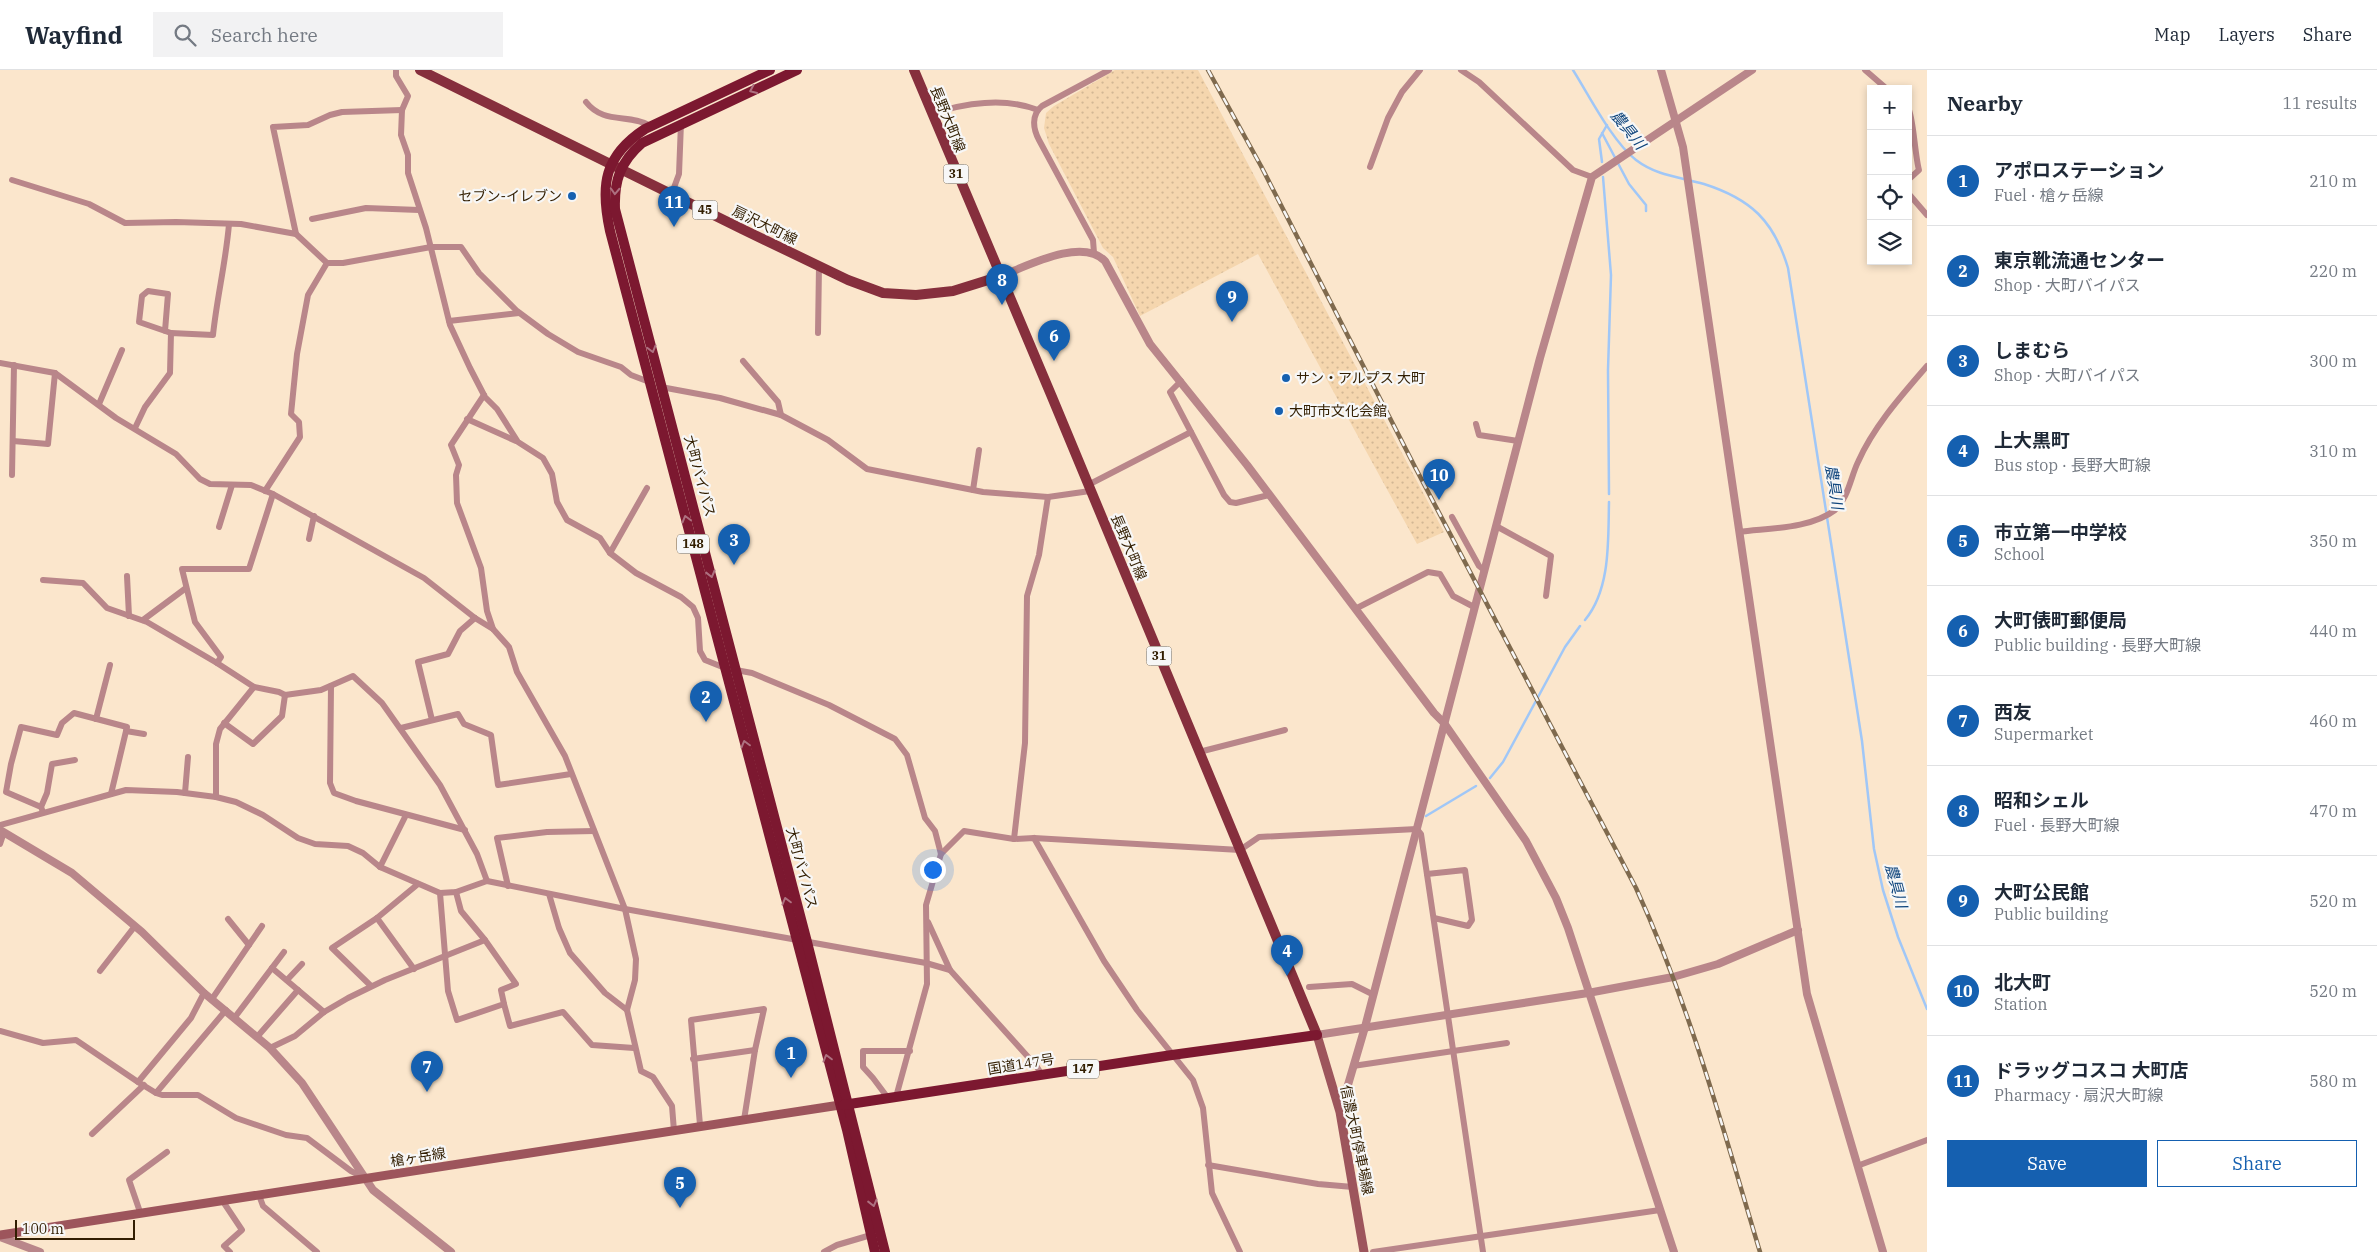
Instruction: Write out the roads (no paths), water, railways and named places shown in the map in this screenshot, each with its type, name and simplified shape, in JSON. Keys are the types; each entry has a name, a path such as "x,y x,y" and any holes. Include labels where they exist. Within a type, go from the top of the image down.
{"highway":[{"name":"大町バイパス","path":"770,70 651,126 623,145 616,166 605,185 606,215 807,942 844,1105"},
{"name":"大町バイパス","path":"797,70 642,143 616,166 615,210 662,388 796,940 844,1105"},
{"name":"国道147号","path":"844,1105 1172,1054 1317,1035"},
{"path":"844,1105 876,1252"},
{"path":"844,1105 885,1252"}],"main road":[{"name":"扇沢大町線","path":"420,70 819,266 883,293 916,296 953,291 1001,276"},
{"name":"長野大町線","path":"914,70 1317,1035"},
{"name":"信濃大町停車場線","path":"1317,1035 1340,1112 1364,1252"},
{"name":"槍ヶ岳線","path":"0,1236 140,1212 844,1105"}],"street":[{"path":"396,70 396,76 408,96 402,110 401,136 408,155 408,173 411,189 431,247 449,321 484,395 497,409 518,442"},
{"path":"932,114 960,106 992,103 1023,106 1038,110 1109,70"},
{"path":"1370,167 1388,118 1402,92 1420,70"},
{"path":"1461,70 1479,82 1573,170 1592,177"},
{"path":"1660,70 1676,119 1689,189 1807,994 1883,1252"},
{"path":"1340,1112 1374,995 1518,441 1592,177 1614,160 1752,70"},
{"path":"1865,70 1882,85"},
{"path":"586,102 593,111 618,119 644,122 651,126"},
{"path":"296,234 273,127 308,126 330,115 342,112 402,110"},
{"path":"1038,110 1034,125 1035,132 1092,240 1094,253"},
{"path":"1912,113 1913,143 1919,170 1912,176"},
{"path":"672,193 679,174 681,123"},
{"path":"12,180 90,204 125,224 176,222 229,224 296,234 327,263 343,263 431,247 461,247 479,273 519,313 548,334 578,352 621,367 631,375 662,388 720,398 781,415 828,440 866,469 973,490 1048,497 1089,488 1191,432"},
{"path":"1912,198 1927,215"},
{"path":"312,218 366,208 419,210"},
{"path":"135,428 145,406 170,372 168,332 168,294 148,292 142,296 139,322 168,332 213,335 217,302 226,260 229,224"},
{"path":"1001,276 1052,256 1077,252 1094,253 1105,261 1150,344 1181,381 1444,723 1526,841 1544,874 1568,928 1674,1252"},
{"path":"265,491 300,437 299,422 291,414 302,325 308,295 327,263"},
{"path":"818,333 819,266"},
{"path":"449,321 519,313"},
{"path":"99,404 122,350"},
{"path":"743,361 778,402 781,415"},
{"path":"0,363 54,373 116,418 176,454 200,479 210,484 251,486 273,494 314,516 424,578 493,630 508,647 517,672 565,756 625,909 636,960 635,980 627,1010 634,1048 641,1071 653,1076 672,1106 674,1130"},
{"path":"12,475 14,365"},
{"path":"1739,532 1806,522 1835,510 1844,497 1858,461 1882,422 1927,366"},
{"path":"13,441 48,444 54,373"},
{"path":"1181,381 1170,392 1230,502 1236,503 1269,495"},
{"path":"484,395 451,445 459,465 456,475 457,503 481,568 487,611 493,630"},
{"path":"467,419 518,442 543,458 552,474 557,502 567,520 600,538 610,552 636,573 681,597 693,607 698,618 701,655 705,660 731,669 752,673 829,705 895,739 907,755 925,818 935,831 941,854"},
{"path":"1476,424 1479,435 1518,441"},
{"path":"973,490 979,450"},
{"path":"219,527 232,485"},
{"path":"610,552 647,488"},
{"path":"216,663 221,657 195,622 182,569 249,569 273,494"},
{"path":"1014,839 1025,743 1027,596 1039,555 1048,497"},
{"path":"309,539 314,516"},
{"path":"1452,517 1479,566 1484,570"},
{"path":"1496,526 1551,556 1546,596"},
{"path":"1355,609 1428,572 1440,574 1453,596 1474,607"},
{"path":"127,576 129,616"},
{"path":"43,580 83,583 106,608 142,620 174,637 254,687 285,695 321,690 353,676 382,704 440,785 477,854 487,881"},
{"path":"142,620 186,588"},
{"path":"432,720 418,662 448,654 460,631 475,618"},
{"path":"96,719 110,665"},
{"path":"331,686 330,783 334,793 356,801 465,830"},
{"path":"216,797 216,744 220,729 254,687"},
{"path":"224,723 253,744 282,716 285,695"},
{"path":"42,809 6,792 21,727 56,736 62,723 74,713 127,726 111,794"},
{"path":"401,728 458,714 464,724 491,735 498,785 571,774"},
{"path":"1199,752 1285,730"},
{"path":"126,731 144,734"},
{"path":"185,793 188,757"},
{"path":"42,809 52,764 74,760"},
{"path":"1,829 42,809 126,790 185,793 216,797 236,802 257,812 298,838 315,844 348,846 363,853 380,867 440,892 456,892 487,881 625,909 926,963 950,970"},
{"path":"380,867 406,815"},
{"path":"0,844 1,829"},
{"path":"1,829 72,873 135,926 204,993 270,1048 307,1090 365,1179 385,1201 451,1252"},
{"path":"910,1051 863,1051 863,1067 892,1098 910,1051 927,984 926,905 941,854 964,831 1014,839 1034,838 1240,850 1259,837 1418,829"},
{"path":"1418,829 1421,834 1434,918 1482,1252"},
{"path":"508,886 497,838 547,832 594,831"},
{"path":"1034,838 1104,961 1138,1010 1193,1080 1203,1108 1212,1193 1240,1252"},
{"path":"1427,874 1465,870 1472,920 1468,926 1434,918"},
{"path":"371,986 332,948 376,918 418,884"},
{"path":"440,892 448,990 457,1020 504,1004"},
{"path":"456,892 461,911 485,940 516,984 501,990 510,1026 563,1012 592,1045 634,1048"},
{"path":"550,894 559,928 570,953 605,993 627,1010"},
{"path":"376,918 414,969"},
{"path":"228,919 249,945"},
{"path":"927,921 950,970 1037,1066 1042,1075"},
{"path":"100,971 135,926"},
{"path":"212,999 262,926"},
{"path":"1317,1035 1588,993 1696,971 1742,955 1798,930"},
{"path":"270,1048 295,1036 324,1012 371,986 485,940"},
{"path":"235,1017 284,952"},
{"path":"287,980 302,964"},
{"path":"272,968 324,1012"},
{"path":"1309,987 1352,984 1374,995"},
{"path":"257,1037 298,990"},
{"path":"92,1134 141,1084 191,1018 204,993"},
{"path":"700,1126 691,1020 764,1009 755,1050 744,1120"},
{"path":"156,1093 226,1010"},
{"path":"0,1031 43,1042 76,1040 156,1093 162,1095 198,1095 236,1118 286,1135 308,1138 351,1171 365,1179"},
{"path":"1353,1066 1507,1043"},
{"path":"693,1060 755,1050"},
{"path":"1857,1166 1927,1140"},
{"path":"140,1212 129,1180 167,1152"},
{"path":"1208,1165 1318,1184 1353,1187"},
{"path":"259,1195 263,1206 317,1252"},
{"path":"218,1252 242,1230 222,1200"},
{"path":"1373,1252 1660,1210"},
{"path":"824,1252 837,1245 871,1235"},
{"path":"0,1236 40,1252"},
{"path":"224,1246 230,1252"}],"waterway":[{"name":"農具川","path":"1573,70 1618,142 1636,160 1660,173 1721,190 1748,205 1768,225 1776,237 1782,252 1788,268 1862,741 1874,849 1883,890 1898,937 1927,1009"},
{"path":"1602,162 1599,139 1607,125"},
{"path":"1602,133 1629,184 1646,205 1646,211"},
{"path":"1603,177 1611,275 1608,370 1609,494"},
{"path":"1585,620 1600,594 1604,579 1608,547 1609,502"},
{"path":"1490,778 1503,762 1565,647 1580,626"},
{"path":"1426,816 1476,786"}],"railway":[{"path":"1208,70 1261,166 1415,467 1636,888 1673,977 1689,1023 1719,1114 1760,1252"}],"place":[{"name":"セブン-イレブン","path":"572,196"},
{"name":"ドラッグコスコ 大町店","path":"674,227"},
{"name":"昭和シェル","path":"1002,305"},
{"name":"大町公民館","path":"1232,322"},
{"name":"大町俵町郵便局","path":"1054,361"},
{"name":"サン・アルプス 大町","path":"1286,378"},
{"name":"大町市文化会館","path":"1279,411"},
{"name":"北大町","path":"1439,500"},
{"name":"しまむら","path":"734,565"},
{"name":"東京靴流通センター","path":"706,722"},
{"name":"上大黒町","path":"1287,976"},
{"name":"アポロステーション","path":"791,1078"},
{"name":"西友","path":"427,1092"},
{"name":"市立第一中学校","path":"680,1208"}]}
